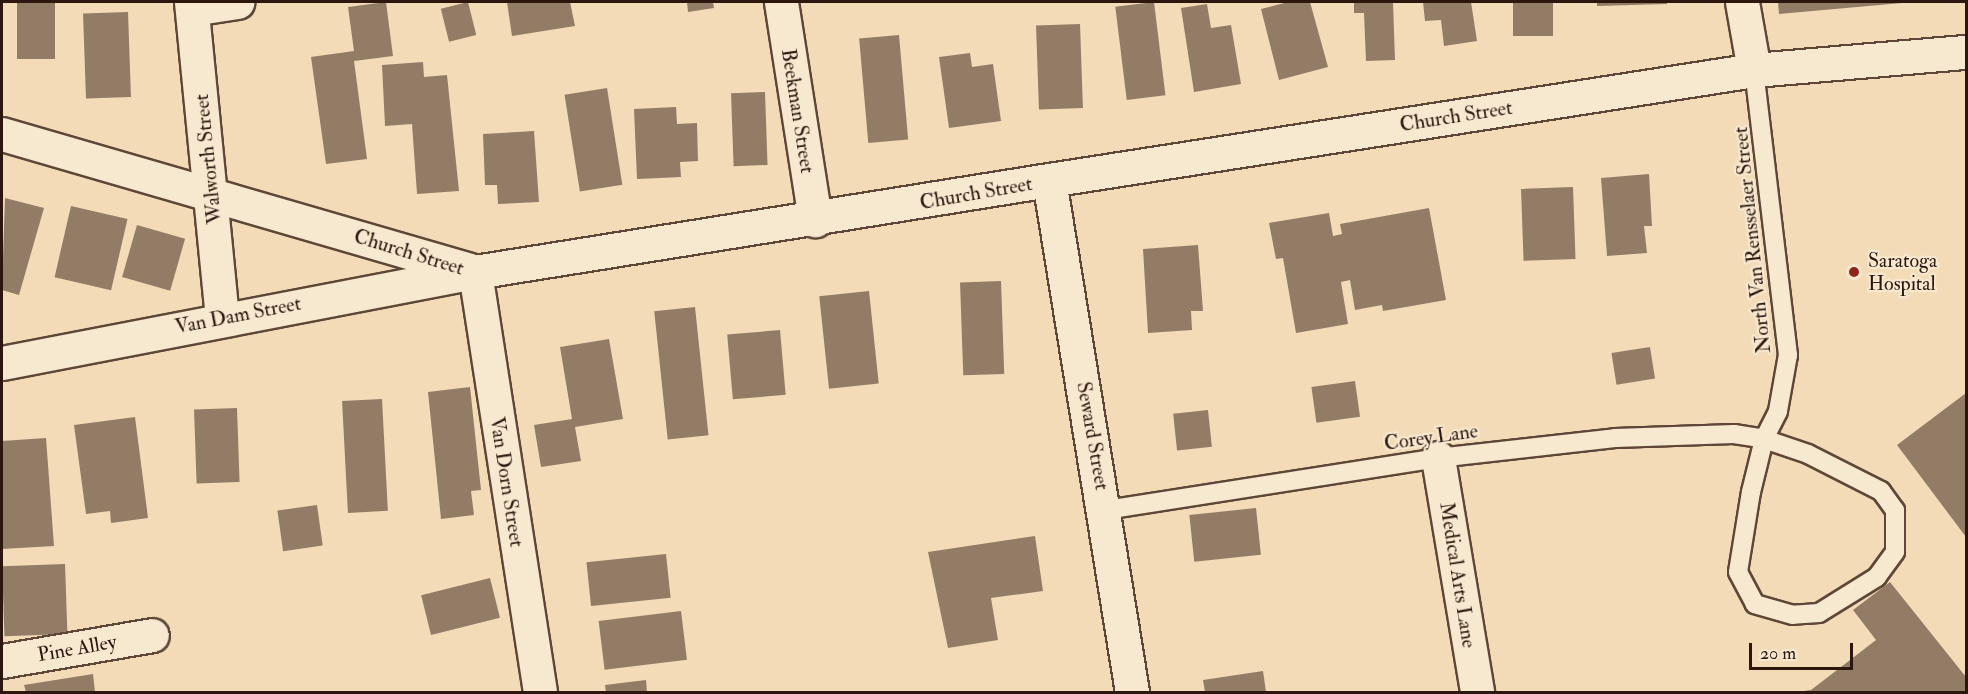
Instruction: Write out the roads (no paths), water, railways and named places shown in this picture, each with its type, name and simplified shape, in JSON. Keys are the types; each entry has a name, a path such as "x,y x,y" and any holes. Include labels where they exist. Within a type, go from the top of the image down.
{"main road":[{"path":"192,5 237,2"},
{"name":"Beekman Street","path":"781,2 815,220"},
{"path":"1742,2 1754,70"},
{"name":"Walworth Street","path":"192,5 212,192 222,318"},
{"name":"Church Street","path":"2,134 212,192 475,272 1754,70 1966,52"},
{"name":"Seward Street","path":"1049,180 1106,510 1132,693"},
{"name":"Van Dam Street","path":"2,363 222,318 475,272"},
{"name":"Van Dorn Street","path":"475,272 540,693"},
{"name":"Medical Arts Lane","path":"1438,458 1477,693"},
{"name":"Pine Alley","path":"2,661 152,635"}],"lane":[{"name":"North Van Rensselaer Street","path":"1754,70 1788,355 1778,411 1764,439 1738,572 1755,604 1793,615 1819,613 1877,577 1895,552 1895,510 1881,491 1859,475 1764,439"},
{"name":"Corey Lane","path":"1106,510 1438,458 1616,438 1734,434 1764,439"}],"place":[{"name":"Saratoga Hospital","path":"1854,272"}]}
